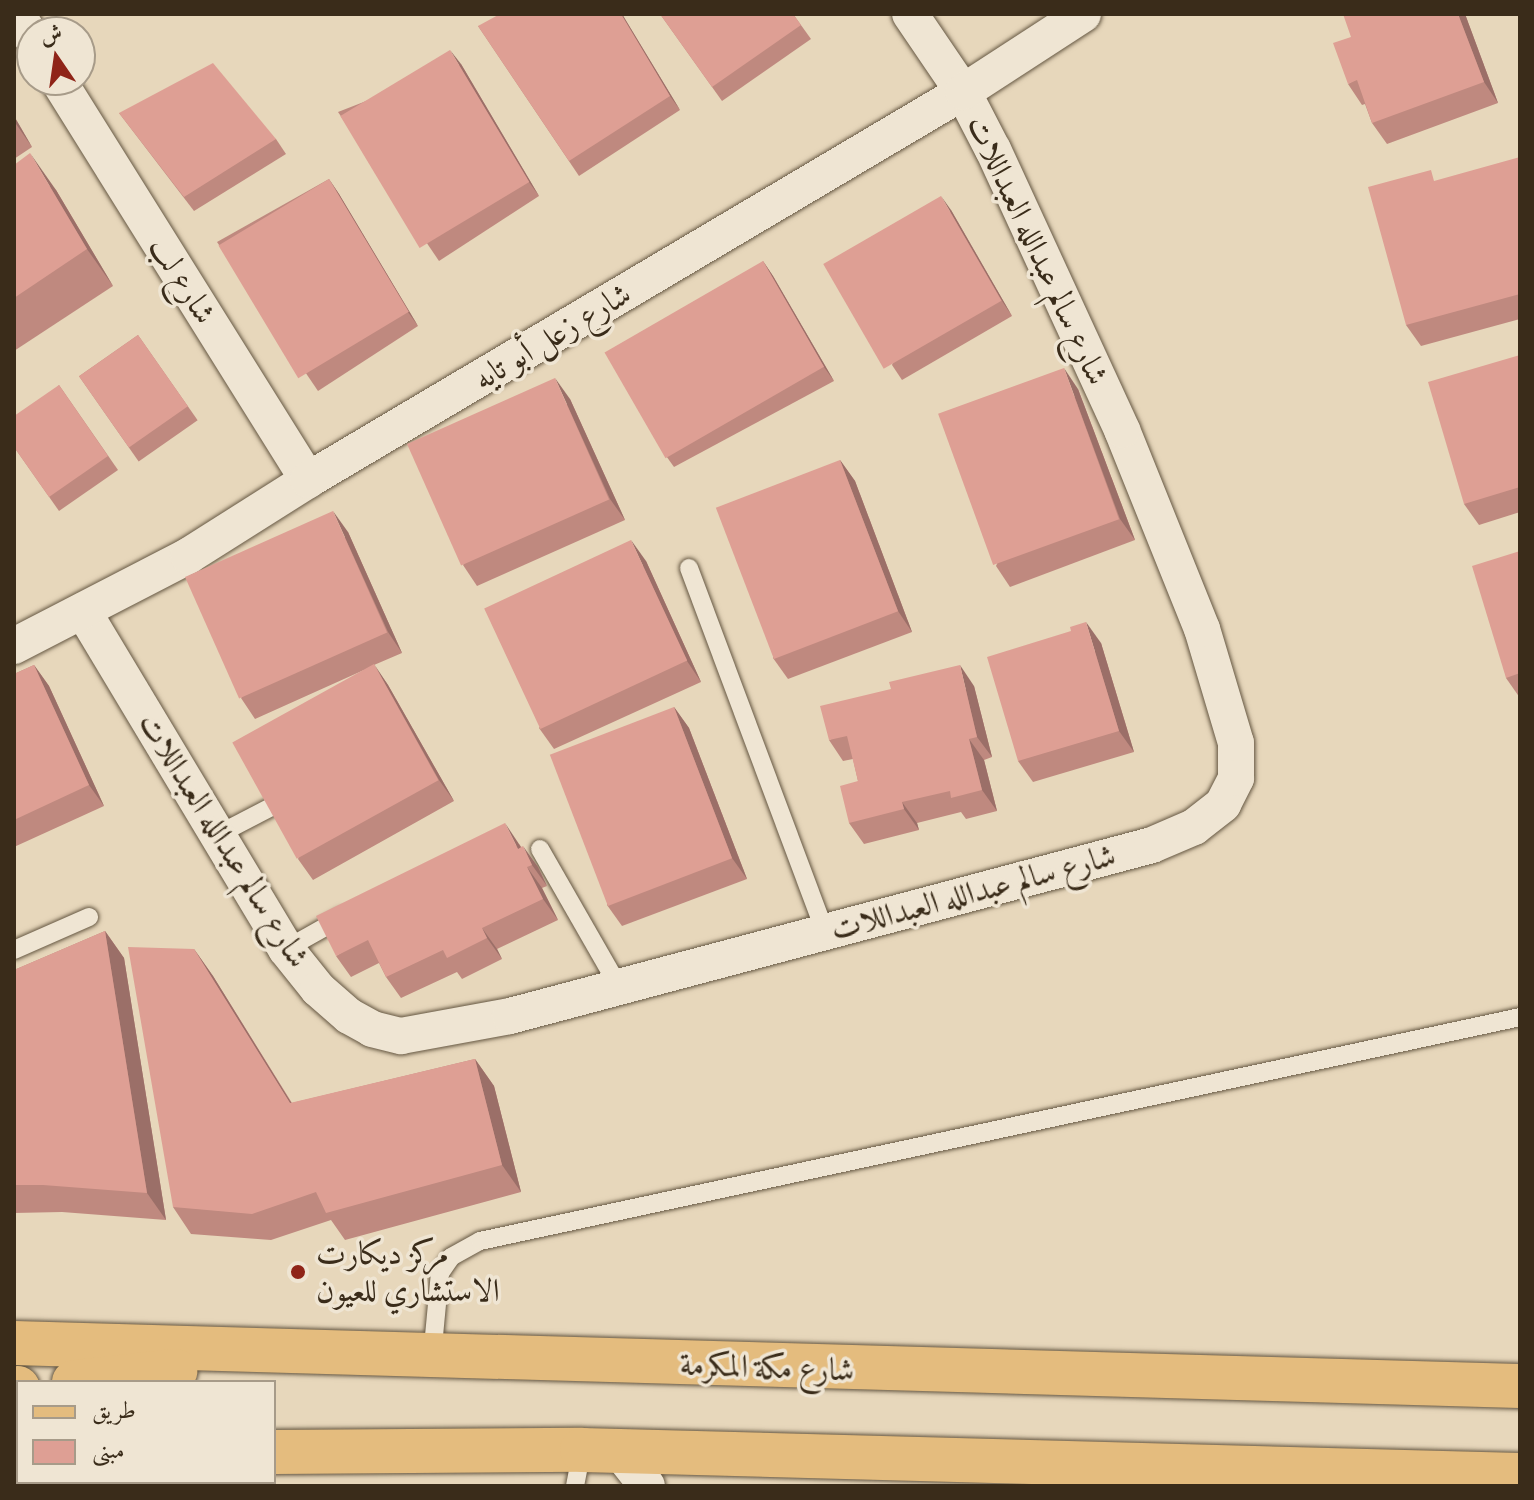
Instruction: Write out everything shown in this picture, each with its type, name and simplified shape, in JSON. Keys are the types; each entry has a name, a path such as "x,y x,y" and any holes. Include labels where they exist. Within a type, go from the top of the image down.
{"main road":[{"name":"شارع مكة المكرمة","path":"14,1343 1520,1386"},
{"path":"92,1380 324,1354"},
{"path":"276,1452 606,1469 826,1464 988,1474 1520,1475"}],"street":[{"name":"شارع سالم عبدالله العبداللات","path":"83,611 286,949 318,989 349,1016 372,1029 401,1036 495,1019 619,987 1152,845 1194,827 1223,804 1236,778 1236,743 1202,629 1122,430 1082,362 963,92 910,14"},
{"name":"شارع زعل أبو تايه","path":"14,646 188,556 308,480 963,92 1083,14"},
{"name":"شارع لب","path":"68,96 308,480"}],"lane":[{"path":"689,568 825,931"},
{"path":"219,834 271,807"},
{"path":"540,849 619,987"},
{"path":"286,949 366,904"},
{"path":"14,950 89,917"},
{"path":"432,1357 440,1273 451,1257 480,1241 1520,1017"}],"building":[{"path":"500,14 621,14 670,96 569,161 478,26"},
{"path":"660,14 793,14 801,25 712,87"},
{"path":"1343,14 1458,14 1484,82 1372,123 1357,80 1348,84 1333,43 1351,37"},
{"path":"450,50 529,182 420,248 340,116"},
{"path":"213,63 276,139 184,197 119,113"},
{"path":"30,153 87,249 14,298 14,165"},
{"path":"1520,157 1520,294 1406,325 1368,187 1431,170 1434,181"},
{"path":"329,179 409,312 298,378 218,245"},
{"path":"941,196 1002,301 884,369 823,264"},
{"path":"763,261 824,367 666,458 605,352"},
{"path":"138,335 188,406 129,448 79,376"},
{"path":"1520,355 1520,487 1464,504 1428,382"},
{"path":"1064,368 1119,519 993,565 938,414"},
{"path":"555,378 609,500 461,565 407,444"},
{"path":"59,385 108,456 49,497 14,447 14,416"},
{"path":"840,460 898,611 774,659 716,508"},
{"path":"333,511 387,633 239,698 185,577"},
{"path":"631,540 687,661 540,729 484,608"},
{"path":"1520,551 1520,673 1506,678 1472,566"},
{"path":"1086,622 1119,731 1018,761 987,657 1071,631 1070,627"},
{"path":"374,664 438,780 297,859 232,743"},
{"path":"34,665 89,785 14,820 14,674"},
{"path":"960,665 977,737 969,739 982,790 951,798 950,791 902,802 904,809 849,823 840,786 858,781 847,736 829,740 820,706 891,689 889,682"},
{"path":"674,707 732,858 608,906 550,755"},
{"path":"505,823 518,849 523,846 532,865 527,867 543,899 482,928 487,938 447,958 443,950 386,977 368,940 336,956 316,916"},
{"path":"105,931 147,1193 14,1185 14,970"},
{"path":"128,947 194,949 290,1103 475,1059 502,1165 326,1213 316,1192 252,1214 173,1207"}],"place":[{"name":"مركز ديكارت الاستشاري للعيون","path":"298,1272"}]}
